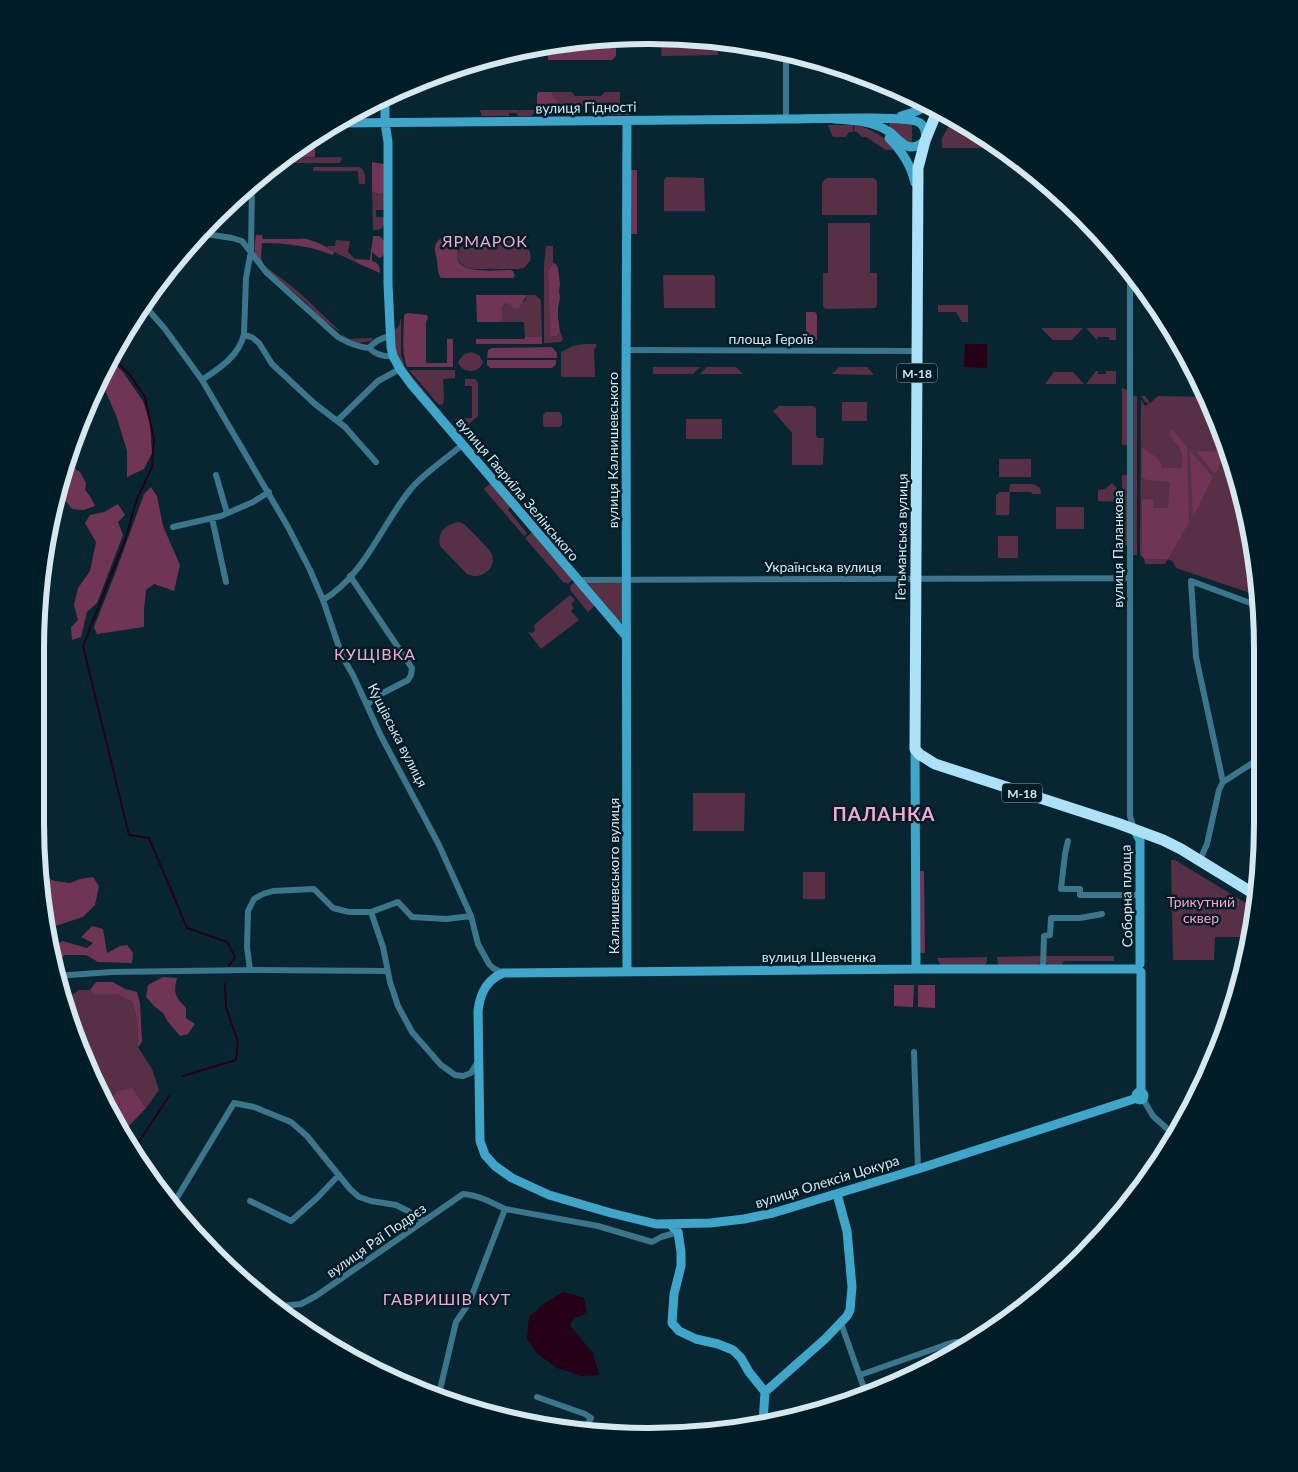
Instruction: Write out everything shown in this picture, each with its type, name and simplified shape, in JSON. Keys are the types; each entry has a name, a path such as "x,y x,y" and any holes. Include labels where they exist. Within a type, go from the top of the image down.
{"highway":[{"name":"Гетьманська вулиця","path":"915,748 918,168 925,141 935,116"},
{"name":"М-18","path":"915,748 919,754 935,764 1163,840 1200,860 1250,891"}],"street":[{"path":"786,59 786,119"},
{"name":"вулиця Гавриїла Зелінського","path":"385,104 388,142 388,284 390,336 393,356 411,384 626,636"},
{"name":"вулиця Гідності","path":"888,118 922,108"},
{"name":"вулиця Гідності","path":"350,123 627,121 834,118 888,118 913,120 921,123 926,134 925,141 919,146 906,146 889,131 874,124 834,118"},
{"name":"вулиця Гідності","path":"834,118 868,126 880,131 889,138 898,147 911,168 918,192"},
{"name":"вулиця Калнишевського","path":"626,779 627,121"},
{"path":"202,380 226,364 238,349 244,334 246,278 251,251 252,192"},
{"path":"208,235 242,241 266,272 338,337 361,348 369,348 375,354 385,357 393,356"},
{"name":"вулиця Паланкова","path":"1130,282 1130,816 1134,829"},
{"name":"Кущівська вулиця","path":"148,310 165,329 202,380 288,527 323,600 342,656 381,736 439,845 471,916 478,944 489,964 503,973"},
{"path":"244,334 259,343 272,364 298,389 345,427 376,462"},
{"path":"369,348 374,342 390,336"},
{"name":"площа Героїв","path":"626,350 917,351"},
{"path":"337,421 378,380 400,369"},
{"path":"323,600 334,594 369,552 411,488 462,445"},
{"path":"216,475 227,513"},
{"path":"174,527 227,513 252,502 268,492"},
{"path":"212,518 226,582"},
{"path":"350,576 412,668 408,680 379,695 367,705"},
{"name":"Українська вулиця","path":"577,580 1130,578"},
{"path":"1223,782 1196,657 1191,581 1252,604"},
{"name":"Гетьманська вулиця","path":"915,748 916,969"},
{"path":"1200,860 1207,844 1219,790 1223,782 1254,762"},
{"name":"Калнишевського вулиця","path":"626,779 627,972"},
{"name":"Соборна площа","path":"1134,829 1140,840 1140,1096"},
{"path":"1068,841 1061,889 1080,889 1080,895 1140,895"},
{"path":"250,970 247,946 248,912 254,899 273,891 314,889 333,908 349,912 371,912 398,902 412,917 446,918 471,916"},
{"path":"371,912 383,947 386,971 398,1006 412,1032 440,1065 454,1076 463,1076 471,1073 479,1060 479,999 490,982 496,976 503,973"},
{"path":"1043,969 1044,936 1050,935 1052,918 1080,918 1102,914"},
{"name":"вулиця Шевченка","path":"503,973 1139,968"},
{"path":"63,975 112,972 250,970 386,971"},
{"path":"914,1052 918,1168"},
{"name":"вулиця Олексія Цокура","path":"479,1060 480,1141 485,1155 495,1166 512,1178 549,1195 656,1224 710,1223 758,1217 837,1194 1140,1096"},
{"path":"1140,1096 1152,1116 1170,1131"},
{"path":"176,1200 234,1104 254,1107 291,1122 307,1136 359,1197 396,1205 424,1221"},
{"path":"250,1201 291,1221 339,1175"},
{"name":"вулиця Раї Подрєз","path":"285,1306 301,1304 316,1296 462,1194 492,1202 505,1209"},
{"path":"765,1392 803,1360 841,1323 850,1310 852,1287 847,1231 837,1194"},
{"path":"440,1391 456,1322 469,1303 505,1209 598,1226 652,1242 678,1232"},
{"path":"670,1224 678,1232 681,1266 674,1294 672,1323 679,1331 696,1339 733,1350 741,1358 749,1372 765,1392 763,1418"},
{"path":"841,1323 864,1388"},
{"path":"860,1375 945,1345 958,1343"},
{"path":"537,1397 586,1414 591,1418 587,1425"}],"green space":[{"path":"662,44 718,48 718,55 661,56"},
{"path":"539,92 572,92 575,96 601,96 605,92 620,92 620,106 537,107 537,94"},
{"path":"537,109 604,109 553,110 549,116 539,116"},
{"path":"604,109 633,109 631,114 628,115 608,115"},
{"path":"480,110 519,110 519,112 520,110 534,110 534,113 531,116 518,116 516,113 509,113 509,116 482,116"},
{"path":"889,123 909,123 912,126 912,143 907,143 889,126"},
{"path":"950,124 988,148 942,148 942,138"},
{"path":"828,125 853,125 853,132 849,132 846,137 833,137"},
{"path":"854,125 866,128 877,134 897,150 886,150 866,137 862,137 854,131"},
{"path":"342,157 340,163 289,163 297,158"},
{"path":"313,167 359,167 364,172 365,184 359,184 358,171 313,171"},
{"path":"666,177 704,178 705,211 664,211 664,180"},
{"path":"827,178 873,178 876,180 877,215 822,215 822,183"},
{"path":"385,187 385,210 376,210 376,217 385,217 385,223 381,229 373,230 372,191 378,195"},
{"path":"828,223 870,223 870,273 877,273 877,306 875,308 824,308 823,273 828,273"},
{"path":"336,240 350,241 348,252 357,263 326,246 335,246"},
{"path":"472,241 519,241 529,249 530,261 524,268 519,269 469,268 460,263 456,256 461,247"},
{"path":"547,246 553,246 553,263 548,271 550,337 557,336 560,331 563,339 561,342 544,343 544,264"},
{"path":"264,265 300,293 341,333 324,321 305,302 263,267"},
{"path":"663,275 713,275 715,277 715,308 664,308"},
{"path":"527,295 535,295 541,300 542,337 525,337 524,322 500,322 503,318 503,306 507,303 511,306 525,301"},
{"path":"938,305 968,305 968,322 962,322 956,312 938,312"},
{"path":"401,317 401,355 406,369 459,435 403,370 395,351 394,330 399,326"},
{"path":"1041,328 1083,328 1072,340 1053,340"},
{"path":"1086,328 1116,328 1116,340 1109,340 1109,337 1098,337 1097,340"},
{"path":"342,333 350,339 373,339 358,343 349,341"},
{"path":"596,344 594,349 595,377 561,377 561,352 573,346"},
{"path":"471,352 479,355 483,362 478,369 471,371 463,369 458,362 463,355"},
{"path":"653,367 700,367 693,374 653,374"},
{"path":"707,367 736,367 743,374 700,374"},
{"path":"839,367 867,367 874,375 832,374"},
{"path":"409,370 455,370 455,378 443,379 443,404 439,405"},
{"path":"1098,371 1098,374 1106,374 1106,371 1116,371 1116,384 1086,384"},
{"path":"1054,372 1073,372 1084,384 1045,384"},
{"path":"465,379 475,379 478,383 478,416 462,430 455,422 455,419 472,418 472,386 465,386"},
{"path":"1122,388 1127,390 1127,445 1122,445"},
{"path":"1134,396 1137,396 1137,555 1132,555"},
{"path":"1141,396 1145,396 1149,404 1158,396 1199,397 1222,454 1234,492 1243,531 1251,593 1176,568 1173,562 1168,559 1165,564 1145,564 1144,559 1140,555 1141,400 1145,406 1148,404"},
{"path":"842,402 867,402 867,421 842,421"},
{"path":"779,406 813,406 816,408 816,436 824,438 823,465 792,465 792,433 773,411"},
{"path":"546,412 560,412 562,415 562,425 559,427 545,427 543,425 543,415"},
{"path":"686,419 722,419 722,439 686,439"},
{"path":"999,459 1031,459 1031,477 999,477"},
{"path":"1122,475 1127,475 1127,545 1123,548 1123,558 1122,558"},
{"path":"491,483 511,506 508,510 527,533 524,536 484,489"},
{"path":"1112,483 1119,491 1119,502 1098,501 1098,490 1105,489"},
{"path":"1011,484 1034,484 1040,488 1041,494 1010,492 1009,515 996,515 996,495 1000,492 1009,492"},
{"path":"1056,507 1084,507 1084,529 1056,529"},
{"path":"459,522 464,524 491,553 492,564 483,574 472,576 467,574 440,546 441,533 446,527"},
{"path":"533,532 573,579 568,584 564,583 525,538"},
{"path":"998,536 1018,536 1018,558 998,558"},
{"path":"575,582 595,605 588,612 570,590 570,586"},
{"path":"620,582 622,584 623,622 618,623 586,585 588,583"},
{"path":"570,595 575,600 571,604 574,608 571,611 579,620 541,649 528,632 532,633 535,631 534,625"},
{"path":"693,793 745,793 744,831 693,831"},
{"name":"Трикутний сквер","path":"1171,860 1175,860 1249,905 1244,937 1215,937 1214,960 1173,960"},
{"path":"803,872 825,872 825,899 803,899"},
{"path":"1040,956 1041,963 1037,965 998,965 997,957"},
{"path":"1045,956 1114,956 1114,961 1064,961 1062,965 1049,965 1045,961"},
{"path":"987,957 984,967 941,967 937,958"},
{"path":"79,990 90,990 93,994 117,994 132,1002 137,1019 138,1047 152,1069 159,1090 146,1108 142,1102 117,1091 110,1099 90,1055 69,997"}],"shaded area":[{"path":"616,45 616,56 612,60 548,60 548,52"},
{"path":"539,92 552,92 557,101 556,106 537,107 537,94"},
{"path":"315,145 315,157 297,158"},
{"path":"372,162 384,164 385,186 382,194 372,191"},
{"path":"630,170 637,170 637,234 629,234"},
{"path":"256,235 262,235 263,239 301,238 311,240 334,252 333,255 316,249 262,243 261,258 264,265 257,258 255,252"},
{"path":"373,236 380,236 384,241 384,254 382,257 379,258 372,252 372,261 379,266 380,273 357,263 355,259 370,260"},
{"path":"441,238 445,242 454,243 458,251 457,259 461,265 485,271 510,270 513,271 515,276 513,278 441,278 438,272 435,249 436,244"},
{"path":"553,263 558,268 560,284 558,319 560,331 557,336 550,337 548,271"},
{"path":"476,295 527,295 519,308 514,308 507,303 503,306 503,318 500,322 477,322"},
{"path":"806,312 815,312 817,315 817,340 806,340"},
{"path":"407,313 427,315 426,363 447,363 447,339 453,339 453,367 407,367 403,341 404,315"},
{"path":"525,337 542,337 542,344 476,344 476,339 524,339"},
{"path":"965,344 987,344 987,368 964,367"},
{"path":"552,347 557,353 557,358 487,358 488,350 492,348"},
{"path":"487,360 556,360 556,364 552,368 490,368 487,365"},
{"path":"115,364 123,372 143,401 150,423 152,453 144,469 127,477 127,451 117,418 104,386"},
{"path":"1172,429 1187,447 1189,522 1168,559 1145,559 1142,555 1142,500 1153,499 1153,508 1168,508 1170,482 1142,478 1142,448 1157,459 1162,468 1182,468 1182,453 1171,437"},
{"path":"1190,451 1213,477 1193,517"},
{"path":"1196,451 1221,452 1223,457 1216,473 1213,472"},
{"path":"72,467 80,472 86,483 85,490 95,506 84,510 72,509 64,498"},
{"path":"151,487 157,496 163,526 180,565 174,591 154,584 146,590 144,627 97,634 94,627 144,494"},
{"path":"118,504 125,515 118,522 123,535 97,603 87,612 81,637 72,640 71,627 78,620 74,605 78,588 90,571 96,542 85,523 90,515 104,512"},
{"path":"919,871 924,871 925,953 919,953"},
{"path":"93,877 99,886 95,905 83,917 53,927 47,878 70,883"},
{"path":"92,926 103,929 107,953 120,946 127,945 133,953 132,963 98,962 86,955 65,955 59,959 56,945 62,941 87,948 93,943 81,937"},
{"path":"163,977 177,978 176,994 186,1008 186,1018 195,1024 188,1034 180,1036 163,1013 146,997 148,985"},
{"path":"96,982 113,982 125,989 137,992 140,1003 142,1042 138,1047 137,1019 132,1002 117,994 93,994 90,990"},
{"path":"894,985 914,985 913,1007 894,1006"},
{"path":"918,985 935,985 935,1008 918,1007"},
{"path":"132,1088 146,1108 126,1128 110,1099 117,1091"},
{"path":"564,1292 584,1298 587,1314 573,1318 570,1326 593,1353 599,1375 582,1376 557,1368 538,1354 527,1339 529,1317 546,1302"}],"waterway":[{"path":"117,362 130,375 145,397 154,440 152,467 137,499 125,540 83,646 129,835 149,838 187,928 227,942 235,957 229,966"},
{"path":"183,1076 236,1060 238,1042 226,1007 225,984"},
{"path":"137,1145 169,1096"}],"district":[{"name":"ЯРМАРОК","path":"485,240"},
{"name":"КУЩІВКА","path":"375,653"},
{"name":"ПАЛАНКА","path":"884,813"},
{"name":"ГАВРИШІВ КУТ","path":"447,1298"}]}
